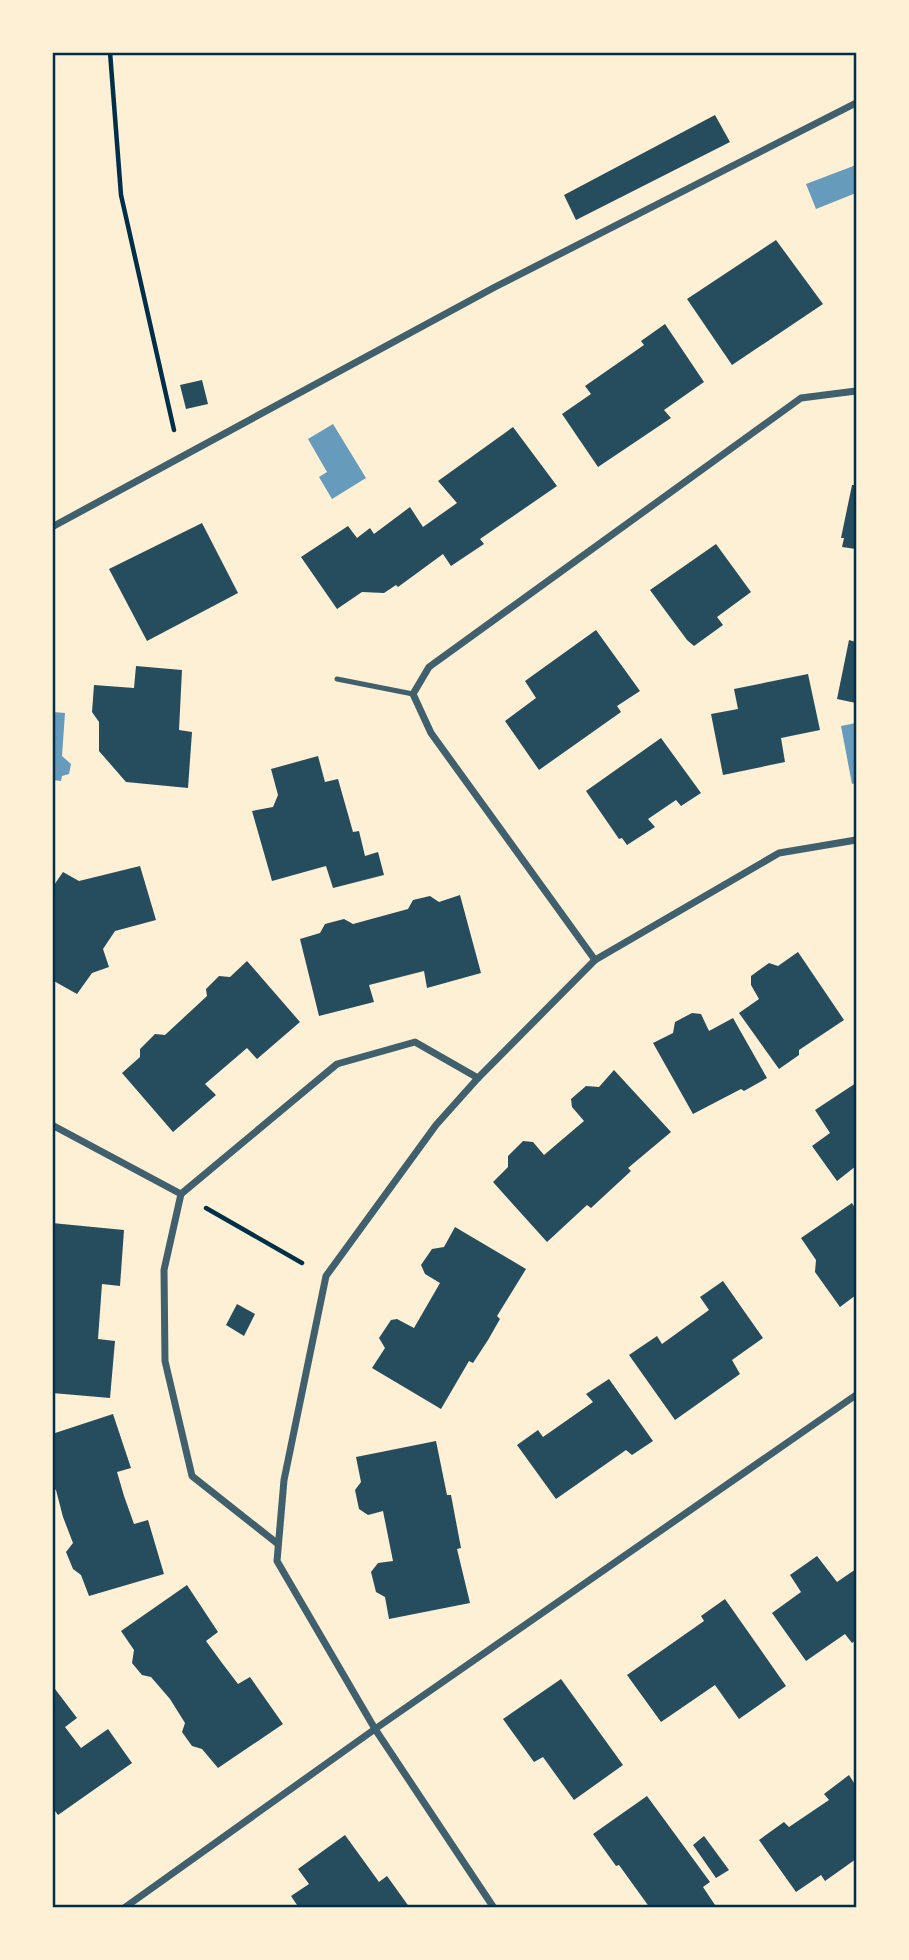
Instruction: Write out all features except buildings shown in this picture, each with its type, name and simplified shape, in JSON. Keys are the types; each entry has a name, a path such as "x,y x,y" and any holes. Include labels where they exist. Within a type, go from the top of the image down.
{"street":[{"path":"52,527 495,287 856,103"},
{"path":"595,960 431,733 413,694 429,667 801,398 856,390"},
{"path":"494,1908 375,1729 277,1561 284,1480 326,1276 436,1125 478,1078 595,960 779,853 856,840"},
{"path":"278,1544 192,1476 165,1361 164,1270 181,1194 337,1064 415,1042 478,1078"},
{"path":"52,1125 181,1194"},
{"path":"124,1908 375,1729 856,1395"}],"lane":[{"path":"337,679 413,694"}],"path":[{"path":"110,52 121,195 180,456"},
{"path":"181,1194 326,1276"}],"water":[{"path":"856,165 856,193 816,209 806,184"},
{"path":"333,424 366,478 332,499 319,477 327,472 308,439"},
{"path":"53,712 65,713 62,756 71,764 69,774 62,776 61,781 53,780"},
{"path":"856,723 856,783 852,784 841,726"}]}
